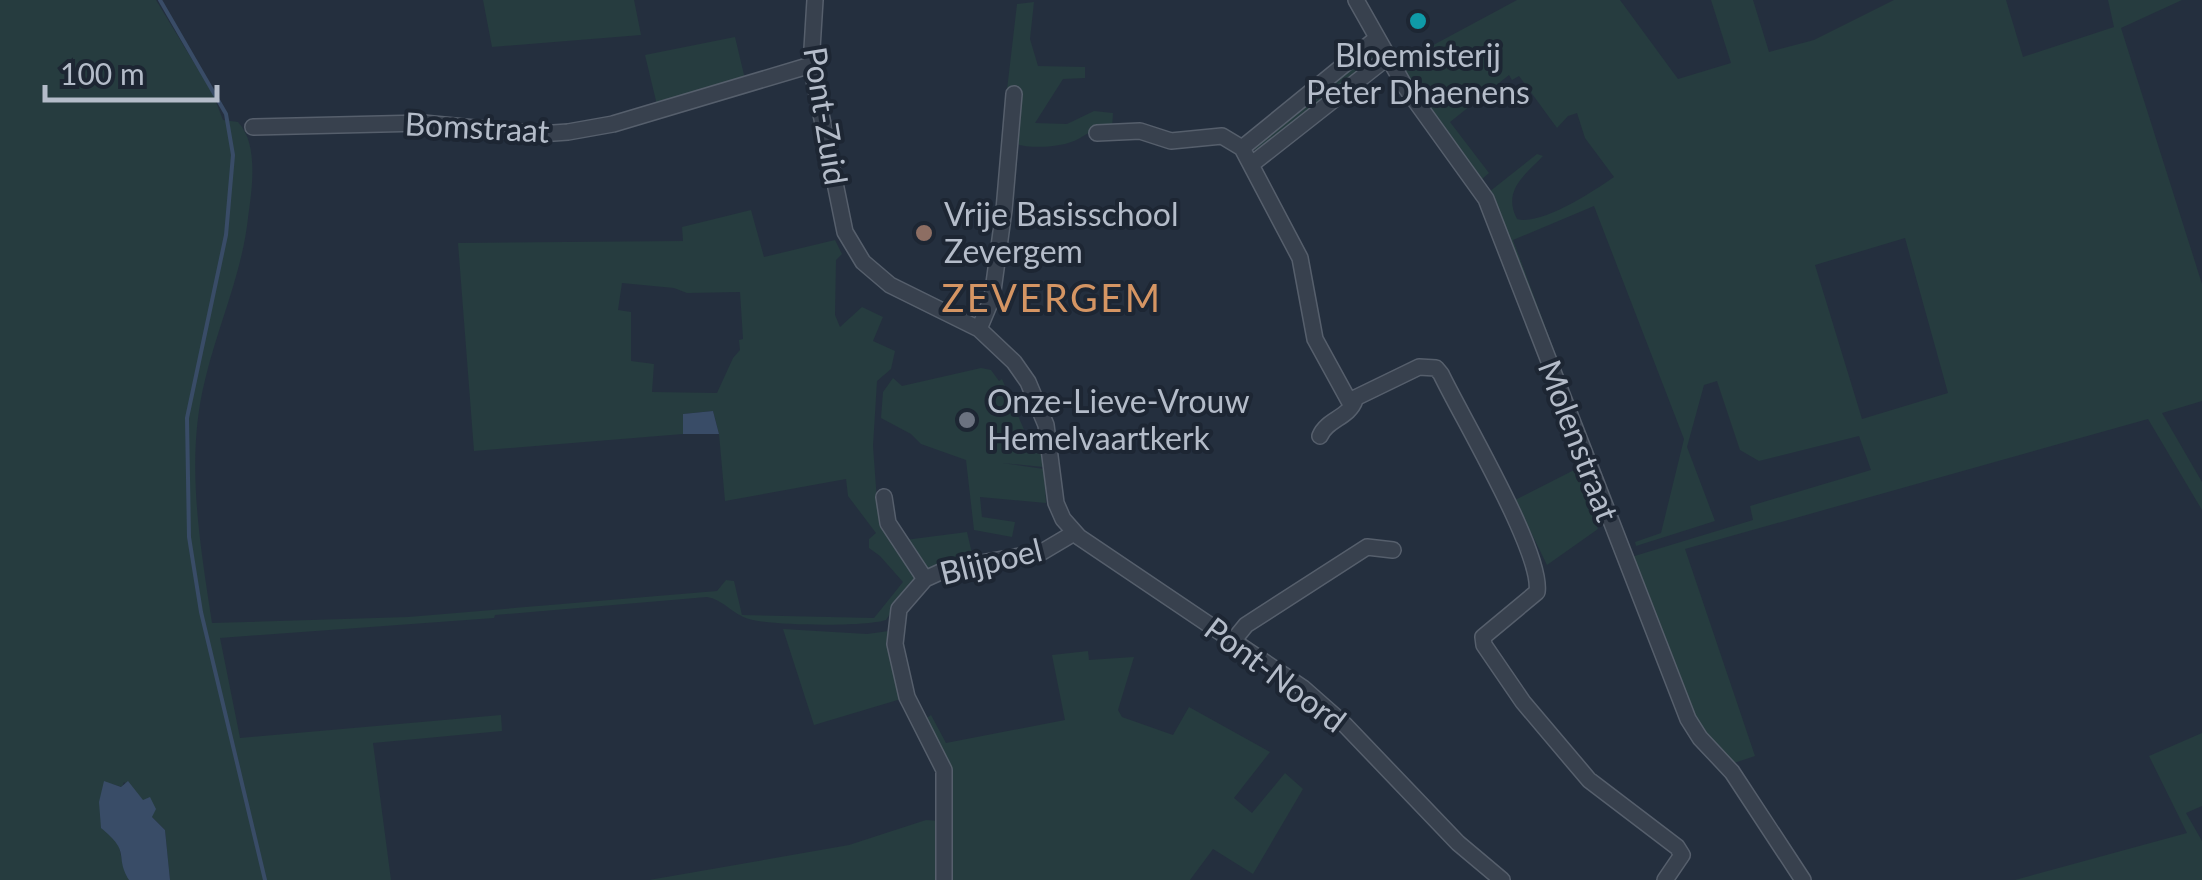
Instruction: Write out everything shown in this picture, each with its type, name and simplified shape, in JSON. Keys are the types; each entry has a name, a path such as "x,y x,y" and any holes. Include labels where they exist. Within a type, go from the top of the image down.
{"street":[{"name":"Pont-Zuid","path":"815,0 812,65 845,232 863,262 890,286 979,330"},
{"name":"Molenstraat","path":"1356,0 1426,118 1486,199 1688,719 1732,772 1803,880"},
{"path":"1242,148 1378,38"},
{"path":"1252,164 1388,58"},
{"name":"Bomstraat","path":"253,127 424,123 539,134 568,132 612,124 812,65"},
{"path":"1014,94 992,298 979,330 1014,362 1036,398 1048,436 1052,494 1074,532"},
{"path":"1097,133 1140,131 1171,142 1222,136 1242,148 1300,258 1315,339 1349,401 1420,367 1436,368 1441,374 1512,515 1539,580 1537,592 1482,637 1484,645 1523,702 1589,780 1677,847 1682,855 1680,862 1665,880"},
{"path":"1320,436 1325,426 1351,410 1355,400"},
{"path":"884,497 888,523 925,578"},
{"name":"Blijpoel","path":"944,880 944,770 907,697 895,644 899,609 925,578 947,569 1042,552 1074,532"},
{"name":"Pont-Noord","path":"1074,532 1303,688 1345,725 1447,832 1502,880"},
{"path":"1234,640 1246,626 1368,547 1393,550"}],"green space":[{"path":"0,0 156,0 213,94 223,120 238,122 249,142 252,181 245,239 205,380 196,440 196,502 212,623 408,617 717,591 726,580 734,581 742,615 874,618 903,582 869,548 869,539 876,533 848,496 846,479 725,501 713,411 683,414 683,434 474,451 458,243 683,241 682,227 751,210 764,257 835,240 842,254 836,260 835,315 840,327 862,307 883,317 873,341 895,351 891,369 877,381 873,446 877,501 890,500 895,526 905,540 967,532 973,558 928,571 911,582 886,620 859,624 760,621 743,617 707,597 494,618 220,638 240,738 501,715 502,731 373,743 391,880 170,880 165,830 124,782 122,787 112,784 120,848 129,880 0,880","holes":["622,283 687,293 740,292 743,339 739,340 740,350 717,393 652,392 654,364 631,361 631,312 618,310"]},
{"path":"483,0 634,0 641,35 492,47"},
{"path":"1517,0 1620,0 1678,79 1731,63 1711,0 1753,0 1769,52 1814,40 1894,0 2006,0 2023,57 2114,27 2108,0 2182,0 2121,28 2202,284 2202,401 2162,413 2202,482 2202,510 2148,419 1685,549 1755,756 1731,764 1695,729 1628,558 1753,520 1750,506 1871,470 1859,436 1759,461 1740,450 1717,381 1704,385 1687,447 1715,521 1636,546 1635,542 1661,533 1684,439 1594,206 1513,240 1625,540 1489,192 1537,154 1543,156 1514,191 1517,219 1527,220 1567,206 1614,177 1585,138 1577,113 1557,128 1519,76 1512,80 1509,75 1450,122 1489,173 1481,180 1398,64","holes":["1905,238 1948,393 1862,419 1815,265"]},
{"path":"1034,2 1030,39 1038,66 1085,67 1085,78 1063,79 1035,123 1067,124 1094,111 1113,113 1112,129 1094,130 1074,141 1045,147 1016,144 1015,125 1003,124 1017,4"},
{"path":"735,37 745,79 657,105 645,55"},
{"path":"1371,51 1375,61 1256,152 1253,147"},
{"path":"981,368 991,370 999,381 1002,379 1032,448 1042,451 1043,467 1002,463 1044,469 1046,503 980,497 982,517 1015,522 1012,537 974,530 966,460 921,444 881,418 883,392 893,378 902,386"},
{"path":"1576,469 1598,529 1547,565 1515,500"},
{"path":"783,629 867,634 889,631 901,699 814,725"},
{"path":"1088,651 1089,660 1134,657 1118,710 1122,717 1173,735 1189,707 1270,752 1234,798 1252,813 1285,773 1303,789 1253,874 1213,849 1190,880 948,880 949,795 924,720 931,715 946,743 1065,720 1052,655"},
{"path":"2202,733 2202,806 2186,813 2202,841 2202,880 2015,880 2187,833 2149,756"},
{"path":"926,820 940,821 939,880 649,880 849,845"}],"water":[{"path":"713,411 719,434 683,434 683,414"},
{"path":"104,781 121,787 128,781 143,800 150,797 156,809 152,817 165,830 170,880 129,880 120,849 101,828 99,802"}],"waterway":[{"path":"160,0 226,114 233,155 226,235 187,418 189,537 201,612 265,880"}],"place":[{"name":"Bloemisterij Peter Dhaenens","path":"1418,21"},
{"name":"Vrije Basisschool Zevergem","path":"924,233"},
{"name":"Onze-Lieve-Vrouw Hemelvaartkerk","path":"967,420"}],"district":[{"name":"ZEVERGEM","path":"1052,299"}]}
